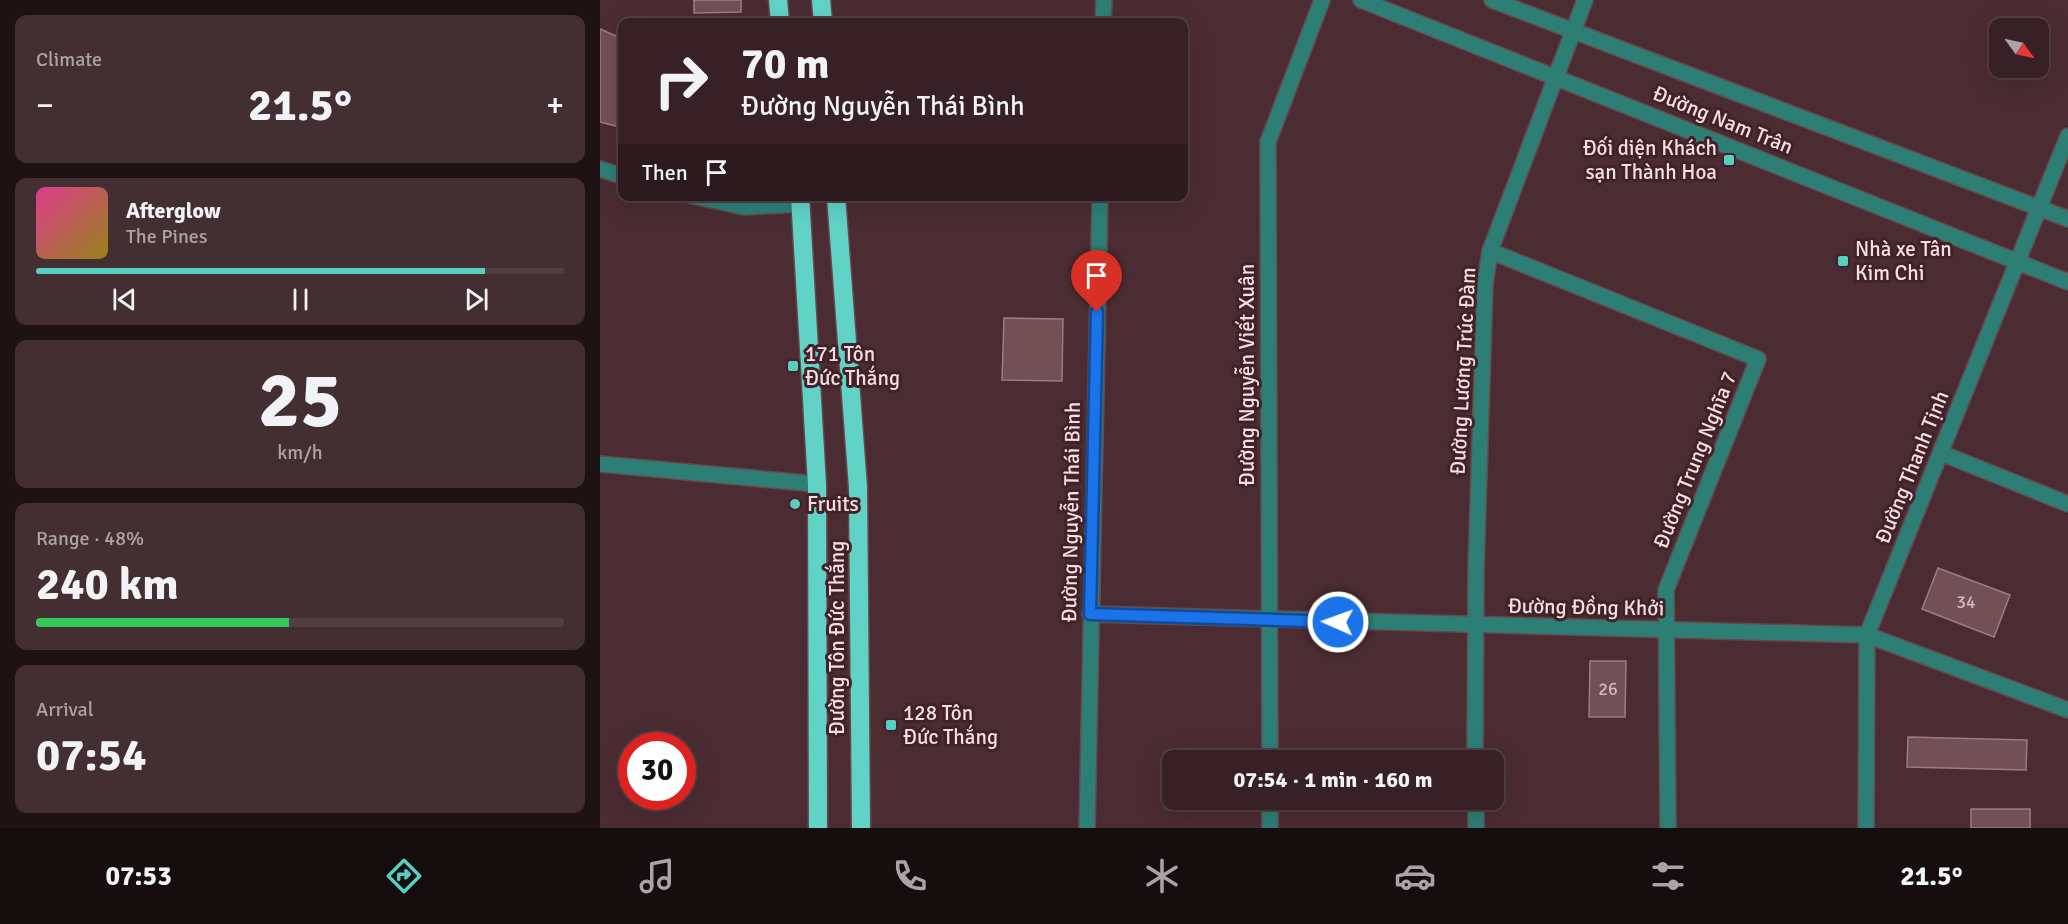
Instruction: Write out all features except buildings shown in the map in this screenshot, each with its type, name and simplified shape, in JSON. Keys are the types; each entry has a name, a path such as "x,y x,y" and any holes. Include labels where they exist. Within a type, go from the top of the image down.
{"highway":[{"path":"778,0 780,18"},
{"path":"821,0 823,18"},
{"name":"Đường Tôn Đức Thắng","path":"800,201 817,484 818,828"},
{"name":"Đường Tôn Đức Thắng","path":"836,201 858,487 861,828"}],"street":[{"path":"1103,18 1104,0"},
{"name":"Đường Nguyễn Viết Xuân","path":"1270,750 1268,142 1322,0"},
{"name":"Đường Nam Trân","path":"1361,0 1554,75 2068,282"},
{"name":"Đường Nam Trân","path":"1492,0 2068,219"},
{"name":"Đường Lương Trúc Đàm","path":"1475,750 1475,625 1485,284 1490,250 1554,75 1585,0"},
{"name":"Đường Thanh Tịnh","path":"1866,828 1867,635 2068,136"},
{"path":"600,169 618,175"},
{"path":"716,201 744,207 792,201"},
{"name":"Đường Nguyễn Thái Bình","path":"1087,828 1100,201"},
{"name":"Đường Trung Nghĩa 7","path":"1490,250 1758,359 1666,591 1668,828"},
{"path":"1941,453 2068,504"},
{"path":"600,464 817,484"},
{"name":"Đường Đồng Khởi","path":"1090,614 1867,635 2068,710"},
{"path":"1270,810 1270,828"},
{"path":"1476,810 1476,828"}],"place":[{"name":"Đối diện Khách sạn Thành Hoa","path":"1729,160"},
{"name":"Nhà xe Tân Kim Chi","path":"1843,261"},
{"name":"171 Tôn Đức Thắng","path":"793,366"},
{"name":"Fruits","path":"795,504"},
{"name":"128 Tôn Đức Thắng","path":"891,725"}],"route":[{"path":"1097,312 1090,614 1338,622"}]}
